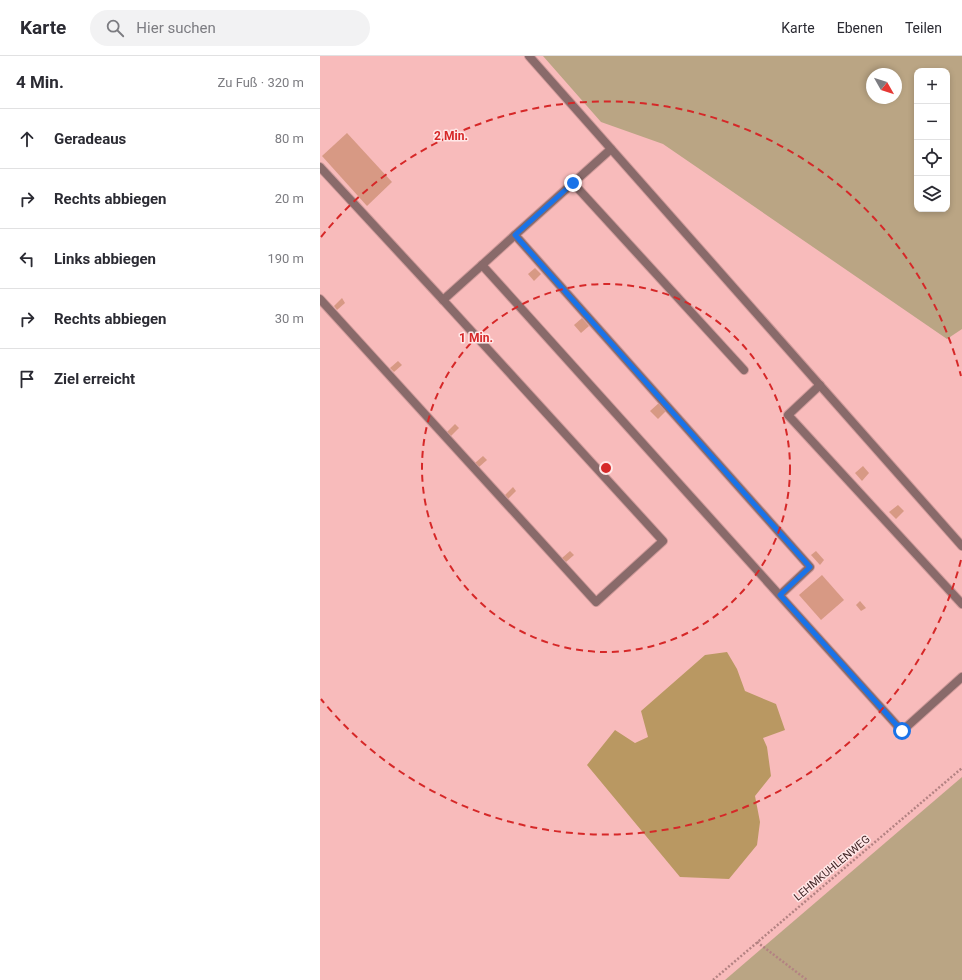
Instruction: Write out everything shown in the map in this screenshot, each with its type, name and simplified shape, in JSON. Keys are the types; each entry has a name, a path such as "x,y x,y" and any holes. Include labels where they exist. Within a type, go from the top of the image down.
{"lane":[{"path":"529,56 962,546"},
{"path":"443,300 611,149"},
{"path":"320,167 663,541 596,602 320,299"},
{"path":"573,183 744,370"},
{"path":"515,235 810,567 780,595"},
{"path":"482,265 902,731 962,677"},
{"path":"820,385 788,416 962,604"}],"path":[{"name":"LEHMKUHLENWEG","path":"713,980 962,768"},
{"path":"757,942 807,980"}],"shaded area":[{"path":"543,56 962,56 962,329 947,339 663,144 601,122"},
{"path":"727,652 737,669 745,691 776,704 785,730 763,738 767,747 771,776 755,796 760,822 757,845 729,879 680,877 587,765 615,730 635,743 648,737 641,711 705,655"},
{"path":"962,777 962,980 725,980"}],"building":[{"path":"347,133 392,182 367,206 322,156"},
{"path":"535,268 541,274 534,281 528,274"},
{"path":"342,298 345,303 337,310 334,306"},
{"path":"582,318 589,326 581,333 574,325"},
{"path":"398,361 402,365 394,372 390,368"},
{"path":"660,402 667,410 658,419 650,411"},
{"path":"455,424 459,428 451,436 447,432"},
{"path":"483,456 487,460 479,467 475,463"},
{"path":"863,466 869,473 862,481 855,473"},
{"path":"513,487 516,491 508,499 505,495"},
{"path":"898,505 904,511 896,519 889,512"},
{"path":"570,551 574,555 566,562 562,558"},
{"path":"816,551 824,560 820,565 811,555"},
{"path":"822,575 844,600 821,620 799,595"},
{"path":"860,601 866,608 861,611 856,605"}],"route":[{"path":"573,183 515,235 810,567 780,595 902,731"}]}
